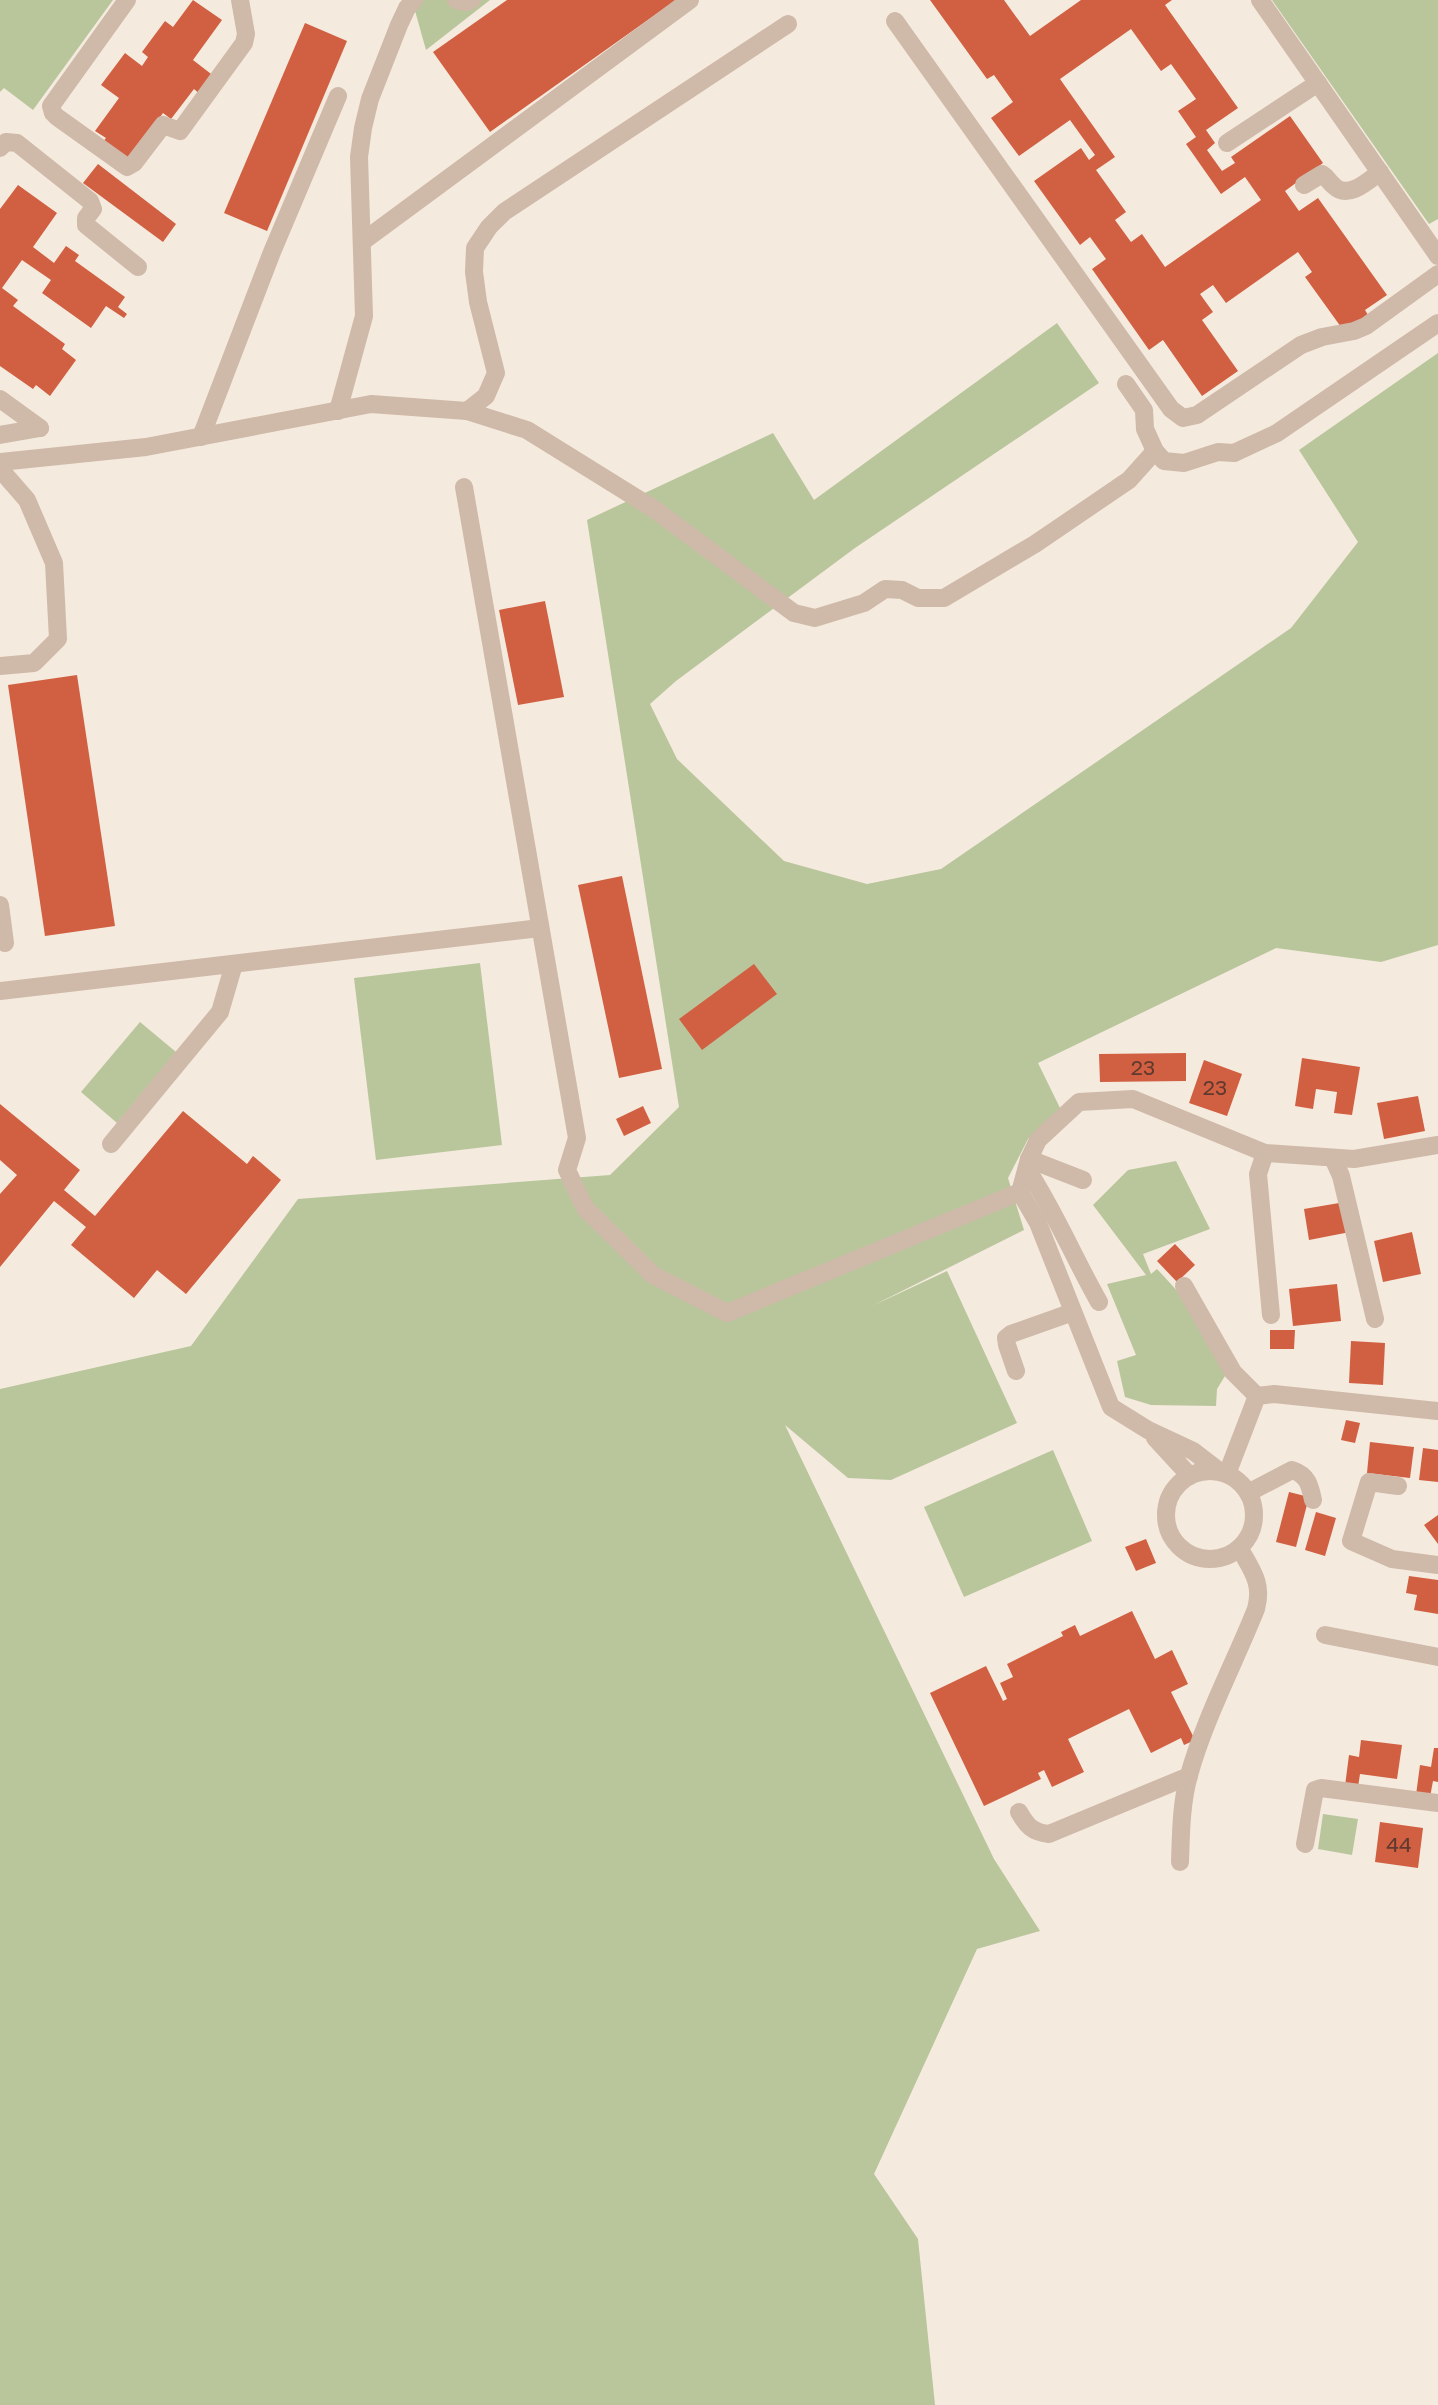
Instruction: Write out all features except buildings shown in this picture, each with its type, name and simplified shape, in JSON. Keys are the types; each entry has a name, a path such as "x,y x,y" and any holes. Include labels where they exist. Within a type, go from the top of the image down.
{"street":[{"path":"127,0 51,106 52,113 127,167 134,163 163,125 180,131 244,43 246,34 240,0"},
{"path":"338,411 364,316 359,157 363,128 370,99 394,37 407,8 414,0"},
{"path":"456,0 472,0"},
{"path":"362,242 690,0"},
{"path":"1260,0 1438,256"},
{"path":"895,21 1171,409 1183,418 1197,415 1301,345 1366,326 1438,274"},
{"path":"467,411 486,396 496,373 478,302 474,271 475,248 489,227 504,212 788,24"},
{"path":"1227,143 1318,83"},
{"path":"201,437 272,252 338,96"},
{"path":"0,148 6,142 17,143 90,201 93,209 86,218 86,225 138,267"},
{"path":"1304,185 1322,174 1335,188 1347,191 1357,188 1380,172"},
{"path":"1126,384 1144,410 1145,429 1155,452 1164,461 1184,463 1218,452 1234,453 1277,433 1438,323"},
{"path":"0,399 40,428 0,435"},
{"path":"0,462 146,447 371,404 467,411 527,430 654,509 794,613 815,618 864,603 886,589 902,590 918,598 944,598 1035,544 1129,480 1155,452"},
{"path":"0,469 27,500 54,563 58,639 34,663 0,666"},
{"path":"464,487 577,1138 567,1171 585,1208 653,1276 727,1313 1020,1192"},
{"path":"0,905 5,943"},
{"path":"0,991 540,928"},
{"path":"111,1144 220,1012 234,964"},
{"path":"1223,1473 1199,1472 1189,1476 1178,1484 1170,1495 1166,1508 1170,1535 1178,1546 1202,1559 1228,1556 1240,1549 1251,1534 1255,1517 1252,1499 1242,1484 1193,1451 1148,1430 1111,1407 1038,1223 1020,1192 1038,1140 1079,1102 1133,1099 1265,1153 1354,1159 1438,1145"},
{"path":"1265,1153 1258,1174 1271,1315"},
{"path":"1333,1158 1341,1177 1375,1319"},
{"path":"1028,1164 1083,1180"},
{"path":"1028,1164 1099,1302"},
{"path":"1184,1286 1233,1372 1266,1395 1438,1411"},
{"path":"1016,1371 1006,1338 1073,1312"},
{"path":"1223,1473 1266,1395"},
{"path":"1148,1430 1189,1476"},
{"path":"1248,1493 1292,1470 1305,1477 1313,1500"},
{"path":"1398,1486 1369,1482 1351,1541 1392,1559 1438,1565"},
{"path":"1180,1862 1182,1811 1189,1776 1206,1726 1261,1593 1240,1549"},
{"path":"1325,1635 1438,1657"},
{"path":"1019,1812 1028,1827 1038,1833 1049,1834 1189,1776"},
{"path":"1305,1844 1312,1798 1315,1790 1321,1788 1438,1803"}],"green space":[{"path":"0,0 113,0 33,110 4,88 0,92"},
{"path":"412,0 490,0 426,50"},
{"path":"1272,0 1438,0 1438,219 1429,224"},
{"path":"1057,323 1099,383 855,548 676,681 650,704 677,759 784,861 867,884 941,869 1291,628 1358,542 1299,450 1438,353 1438,945 1381,962 1276,948 1038,1063 1062,1112 1028,1139 1008,1178 1024,1230 872,1306 947,1271 1017,1423 891,1480 848,1478 785,1425 994,1859 1040,1931 977,1949 874,2174 918,2239 935,2405 0,2405 0,1389 191,1346 298,1199 610,1175 679,1107 587,520 773,433 814,500"},
{"path":"480,963 502,1145 376,1160 354,978"},
{"path":"140,1022 176,1052 117,1123 81,1092"},
{"path":"1176,1161 1210,1229 1143,1254 1151,1274 1157,1269 1180,1294 1198,1318 1212,1344 1225,1376 1217,1389 1216,1406 1151,1405 1125,1397 1117,1361 1136,1355 1107,1284 1146,1275 1093,1205 1128,1170"},
{"path":"1053,1450 1092,1541 964,1597 924,1507"},
{"path":"1323,1814 1358,1819 1352,1855 1318,1849"}]}
